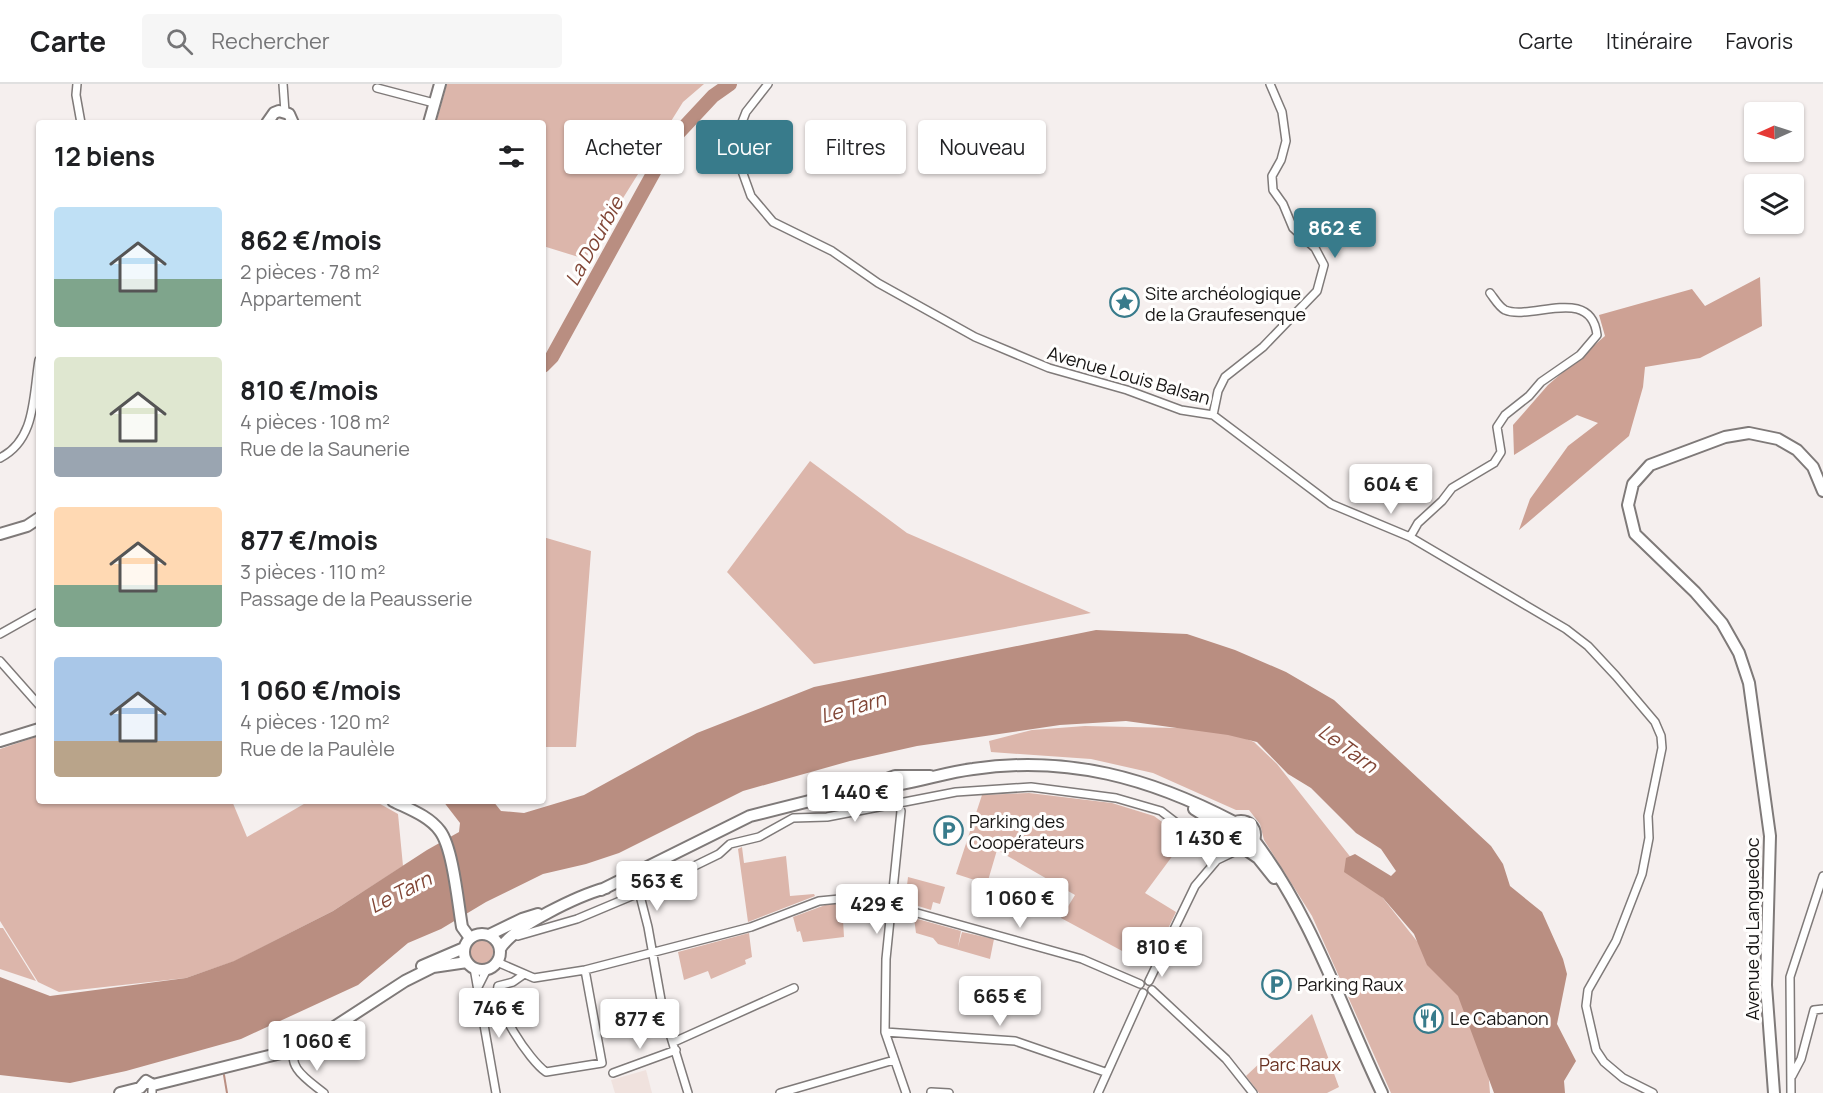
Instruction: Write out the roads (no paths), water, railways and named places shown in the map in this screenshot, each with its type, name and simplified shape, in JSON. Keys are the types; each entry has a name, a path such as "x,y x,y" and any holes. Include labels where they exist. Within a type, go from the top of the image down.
{"main road":[{"path":"430,120 440,84"},
{"path":"269,120 274,113 285,111 291,120"},
{"name":"Avenue du Languedoc","path":"1774,1093 1766,985 1771,859 1766,800 1752,701 1739,653 1710,608 1635,534 1628,514 1629,493 1641,473 1663,458 1725,437 1749,434 1778,439 1797,450 1813,467 1823,491"},
{"path":"0,534 20,528 36,520"},
{"path":"0,741 36,730"},
{"path":"602,890 750,816 865,787 1002,765 1059,766 1116,774 1152,785 1206,807 1234,822 1248,823 1254,830 1254,840 1272,862 1318,947 1382,1093"},
{"path":"1182,799 1218,824 1232,846 1243,849 1258,858 1288,894"},
{"path":"399,804 426,818 441,832 447,846 470,965"},
{"path":"738,823 766,816 788,806"},
{"path":"1226,837 1234,822"},
{"path":"1243,849 1254,840"},
{"path":"120,1093 148,1090 223,1067 281,1053 325,1033 405,981 433,968 470,965 487,969 497,962 500,949 511,934 552,911 635,876 673,854"},
{"path":"258,1058 320,1030 418,968 467,943 479,934 489,935 522,919 552,911"},
{"path":"489,935 497,942 500,949"}],"street":[{"path":"77,84 76,95 80,120"},
{"path":"283,84 285,111"},
{"name":"Avenue Louis Balsan","path":"768,84 746,112 737,135 736,147 744,178 752,196 773,222 832,251 879,283 975,337 1050,368 1127,390 1181,410 1213,416 1332,504 1410,537 1566,629 1588,646 1655,722 1662,748 1648,816 1649,838 1642,874 1616,941 1588,990 1586,1006 1596,1050 1604,1062 1623,1078 1653,1093"},
{"path":"1213,416 1218,391 1225,377 1263,347 1317,291 1324,266 1315,248 1293,228 1283,204 1273,190 1272,177 1281,160 1286,141 1282,112 1270,84"},
{"path":"377,88 434,104"},
{"path":"1410,537 1418,523 1443,501 1452,488 1494,463 1501,452 1497,427 1505,415 1529,396 1541,382 1580,355 1597,335 1596,324 1590,315 1563,309 1503,310 1490,293"},
{"path":"0,458 12,452 23,440 30,419 36,380"},
{"path":"0,634 36,614"},
{"path":"0,660 36,702"},
{"path":"896,783 901,810 886,959 885,1032 906,1093"},
{"path":"518,936 577,919 718,854 730,844 759,837 773,827 793,818 827,817 898,802 976,790 1031,787 1116,798 1161,812 1200,841 1207,852"},
{"path":"766,816 773,827"},
{"path":"1226,837 1217,860 1195,886 1149,981 1152,990 1226,1059 1253,1093"},
{"path":"1217,860 1243,849"},
{"path":"635,876 653,953 663,1011 688,1093"},
{"path":"1791,1093 1790,977 1823,876"},
{"path":"497,962 534,978 585,970 751,927 819,901 860,897 1082,959 1140,984 1149,981"},
{"path":"470,965 478,987 496,1093"},
{"path":"478,987 487,969"},
{"path":"523,975 513,982 498,986 496,994 501,1008 537,1066 546,1072 556,1072 602,1063 585,970"},
{"path":"1140,984 1140,990 1143,993"},
{"path":"674,1042 794,988"},
{"path":"1098,1093 1105,1072 1143,993 1152,990"},
{"path":"1790,1078 1801,1059 1814,1010 1823,1009"},
{"path":"885,1032 1015,1041 1105,1072"},
{"path":"300,1044 295,1049 294,1062 298,1072 324,1093"},
{"path":"613,1073 676,1050"},
{"path":"281,1053 294,1062"},
{"path":"780,1093 894,1060"},
{"path":"931,1092 949,1093"}],"water":[{"name":"Le Tarn","path":"1096,630 1187,634 1235,650 1286,672 1334,700 1491,846 1503,864 1510,886 1542,912 1563,959 1567,974 1557,1024 1576,1061 1564,1081 1565,1093 1494,1093 1458,996 1427,965 1414,934 1383,898 1344,872 1346,858 1355,854 1391,876 1396,871 1381,849 1356,833 1311,788 1288,774 1257,742 1228,735 1126,721 1060,725 917,746 850,761 743,791 619,853 586,864 543,874 486,902 441,929 408,943 358,985 241,1039 126,1071 70,1083 0,1075 0,977 50,996 186,978 234,961 333,911 459,832 460,823 445,804 495,804 501,811 524,813 584,795 697,733 814,687"}],"waterway":[{"name":"La Dourbie","path":"546,363 552,357 671,141 713,96 730,84"},
{"path":"224,1075 227,1093"}],"place":[{"name":"Site archéologique de la Graufesenque","path":"1124,303"},
{"name":"Parking des Coopérateurs","path":"948,831"},
{"name":"Parking Raux","path":"1276,984"},
{"name":"Le Cabanon","path":"1429,1018"}],"park label":[{"name":"Parc Raux","path":"1300,1064"}]}
